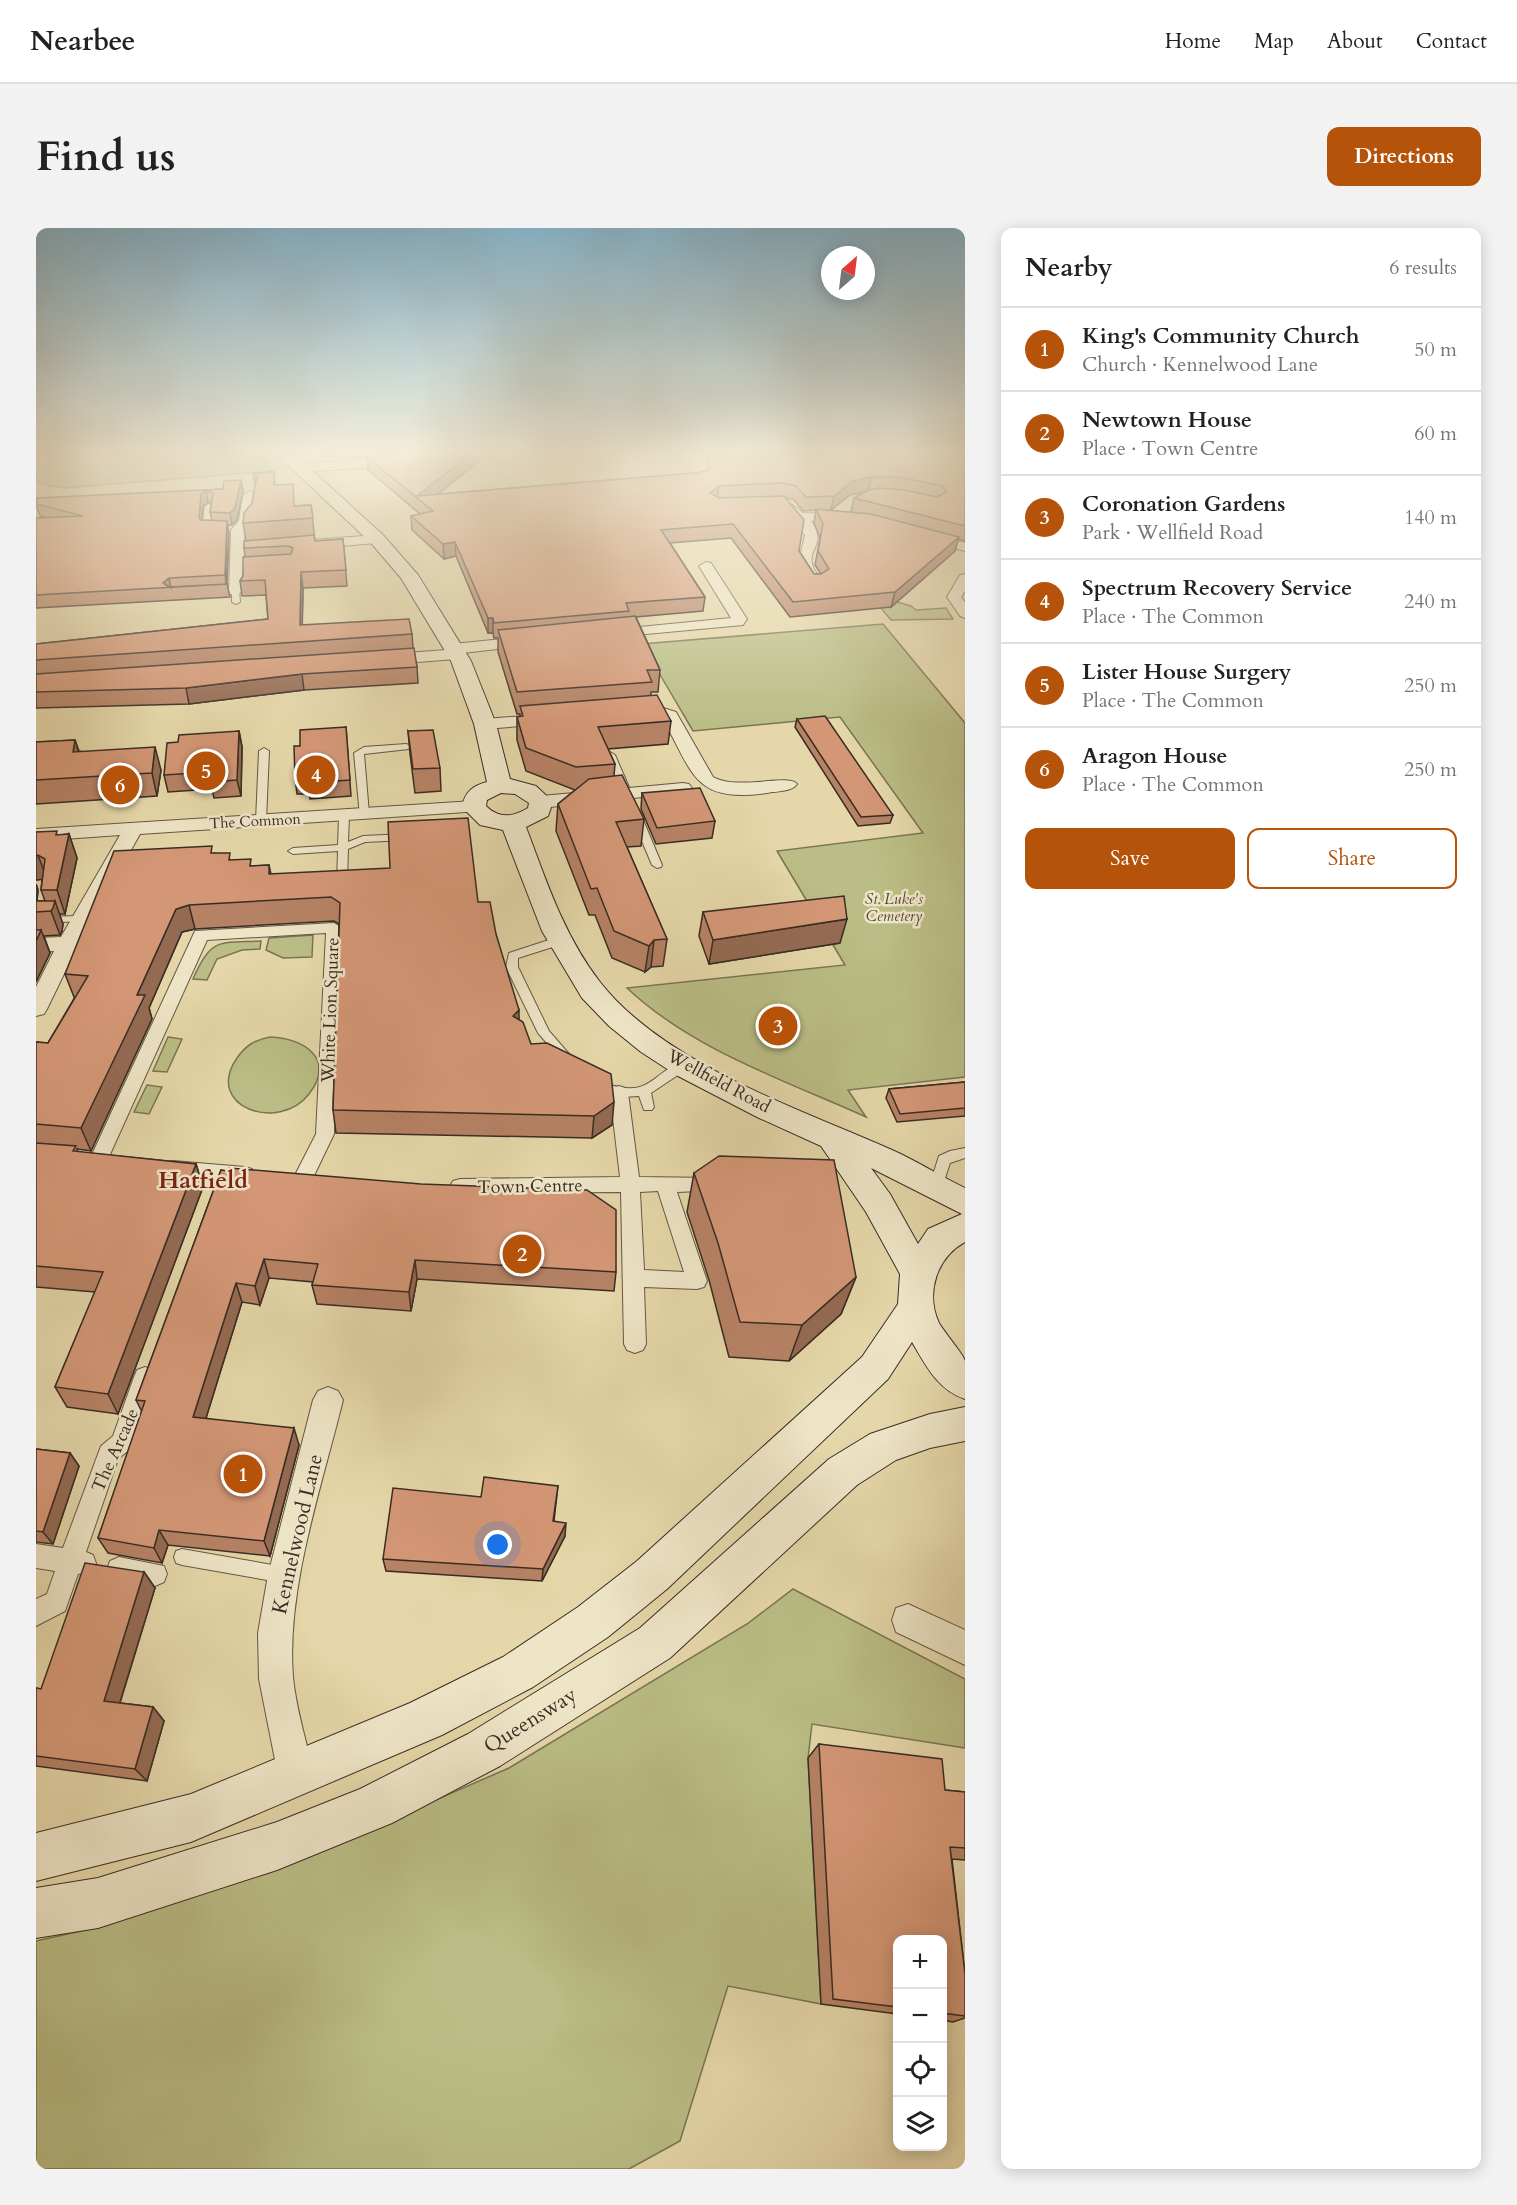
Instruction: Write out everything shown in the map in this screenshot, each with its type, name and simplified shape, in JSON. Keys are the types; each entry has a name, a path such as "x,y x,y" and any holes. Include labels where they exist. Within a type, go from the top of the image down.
{"main road":[{"path":"380,544 409,575 454,651 485,724 500,786"},
{"path":"500,786 519,787 536,794 541,802 539,811 526,820 513,823 496,823 481,816 474,807 476,797 485,790 500,786"},
{"name":"Wellfield Road","path":"513,823 558,941 593,991 630,1028 683,1066 888,1161 935,1190 965,1202"},
{"name":"Wellfield Road","path":"832,1137 878,1203 917,1291 923,1328 945,1364 965,1383"},
{"path":"36,1857 190,1818 296,1775 426,1719 518,1672 593,1622 652,1575 875,1368 917,1291 940,1239 965,1226"},
{"name":"Queensway","path":"36,1913 99,1903 277,1846 375,1806 483,1750 655,1643 843,1472 884,1446 930,1431 965,1424"}],"street":[{"path":"236,544 242,568 236,597"},
{"path":"239,550 319,544"},
{"path":"810,544 804,560 807,573 817,583"},
{"path":"949,544 965,548"},
{"path":"591,636 738,622 722,580 706,566"},
{"path":"965,578 954,597 965,613"},
{"path":"367,661 544,640"},
{"path":"623,714 657,711 670,716 706,780 715,788 730,790 788,784"},
{"path":"485,724 566,718"},
{"path":"541,802 682,788"},
{"name":"The Common","path":"36,835 474,807"},
{"path":"36,1009 68,943 134,828"},
{"name":"White Lion Square","path":"98,1161 201,935 334,928 325,1134 303,1179"},
{"path":"36,945 68,943"},
{"path":"619,1093 630,1184 635,1344"},
{"path":"77,1159 122,1163"},
{"path":"156,1166 327,1181"},
{"path":"212,1198 221,1172"},
{"path":"634,1278 697,1281 665,1184"},
{"name":"Town Centre","path":"445,1187 734,1185"},
{"name":"The Arcade","path":"36,1613 56,1602 109,1453 122,1442 154,1352"},
{"name":"Kennelwood Lane","path":"296,1775 276,1679 275,1634 284,1575 328,1400"},
{"path":"36,1556 70,1563 155,1574"},
{"path":"36,1569 70,1563"},
{"path":"908,1620 965,1648"}],"lane":[{"path":"204,593 236,597"},
{"path":"364,814 359,753 364,750 406,747"},
{"path":"261,821 264,751"},
{"path":"610,755 657,865"},
{"path":"342,882 344,816"},
{"path":"293,850 343,848 363,838 420,836"},
{"path":"40,917 81,919"},
{"path":"558,941 513,956 512,967 538,1035 581,1072"},
{"path":"594,1082 619,1093 637,1094 656,1086 683,1066"},
{"path":"644,1091 648,1107"},
{"path":"935,1190 944,1160 955,1154 965,1153"},
{"path":"182,1557 284,1575"}],"green space":[{"path":"869,594 911,606 916,610 946,608 953,619 891,620"},
{"name":"St. Luke's Cemetery","path":"883,624 965,723 965,1077 848,1090 866,1117 740,1062 710,1046 653,1010 627,988 845,965 777,851 923,833 840,717 693,731 642,644"},
{"path":"313,935 312,957 283,958 266,950 269,938"},
{"path":"261,941 260,949 242,950 217,959 207,980 193,979 205,956 218,945"},
{"path":"168,1037 182,1039 167,1072 153,1071"},
{"path":"270,1037 283,1038 304,1046 317,1061 319,1070 316,1082 309,1094 296,1106 280,1112 264,1113 249,1109 237,1101 230,1090 229,1075 237,1058 247,1046"},
{"path":"147,1085 162,1087 149,1114 134,1112"},
{"path":"793,1589 965,1679 965,1748 812,1724 808,1758 821,2004 728,1986 680,2141 629,2169 36,2169 36,1941 99,1927 270,1872 509,1768 747,1624"}],"building":[{"path":"36,544 226,544 225,575 169,578 163,583 169,587 228,584 36,595"},
{"path":"244,544 343,544 346,570 301,572 300,625 409,619 412,634 36,660 36,644 268,619 265,580 240,581 243,576 243,557 291,554 293,548 288,546 244,548"},
{"path":"456,544 670,544 705,597 626,603 629,611 494,623 493,618 488,618"},
{"path":"748,544 800,544 799,551 814,574 821,574 829,569 818,551 819,544 951,544 895,592 793,602"},
{"path":"635,616 660,670 647,670 652,682 517,692 498,630"},
{"path":"414,648 417,667 302,674 186,688 36,692 36,674"},
{"path":"657,695 671,721 598,727 615,764 576,767 526,748 517,717 523,716 520,706"},
{"path":"825,716 893,815 861,817 797,719"},
{"path":"346,727 350,780 308,783 307,777 295,778 294,746 300,746 300,730"},
{"path":"433,730 440,768 413,769 408,731"},
{"path":"239,731 237,780 211,782 211,772 164,775 167,743 178,742 179,735"},
{"path":"75,740 73,752 155,747 152,773 36,780 36,742"},
{"path":"622,775 644,819 616,822 667,939 654,940 649,946 614,931 597,888 591,889 558,804 589,779"},
{"path":"700,788 715,821 657,828 642,793"},
{"path":"468,818 478,902 490,902 496,934 519,1010 513,1016 523,1022 531,1044 547,1043 611,1074 614,1102 594,1116 333,1110 340,903 331,897 189,905 176,909 137,995 145,995 81,1128 36,1124 36,1042 48,1043 88,976 65,974 114,851 212,846 211,853 230,853 229,860 251,859 250,866 269,865 269,874 390,868 388,822"},
{"path":"57,831 56,835 69,834 57,890 41,890 45,859 36,856 36,832"},
{"path":"844,896 847,919 713,940 703,912"},
{"path":"36,901 55,901 51,911 36,912"},
{"path":"36,930 41,930 36,941"},
{"path":"965,1082 965,1108 900,1114 889,1089"},
{"path":"36,1143 76,1146 73,1151 196,1164 108,1394 55,1387 103,1272 36,1266"},
{"path":"719,1156 834,1160 856,1277 802,1325 740,1322 718,1243 694,1173"},
{"path":"229,1168 421,1184 587,1190 616,1210 616,1272 415,1260 409,1292 312,1285 318,1264 264,1259 255,1286 236,1283 193,1417 294,1428 264,1541 159,1530 154,1548 98,1538 145,1401 136,1400 221,1170 228,1171"},
{"path":"36,1449 70,1453 43,1532 36,1531"},
{"path":"484,1477 558,1486 553,1521 566,1523 543,1569 383,1559 393,1488 481,1497"},
{"path":"85,1563 144,1572 104,1701 153,1707 135,1769 36,1756 36,1688 41,1689"},
{"path":"819,1744 942,1759 945,1790 965,1792 965,1848 950,1847 965,1974 965,2016 947,2014 947,1935 893,1935 893,2006 833,1999"}],"place":[{"name":"Lister House Surgery","path":"206,771"},
{"name":"Spectrum Recovery Service","path":"316,775"},
{"name":"Aragon House","path":"120,785"},
{"name":"Coronation Gardens","path":"778,1026"},
{"name":"Newtown House","path":"522,1254"},
{"name":"King's Community Church","path":"243,1474"}],"district":[{"name":"Hatfield","path":"203,1180"}]}
